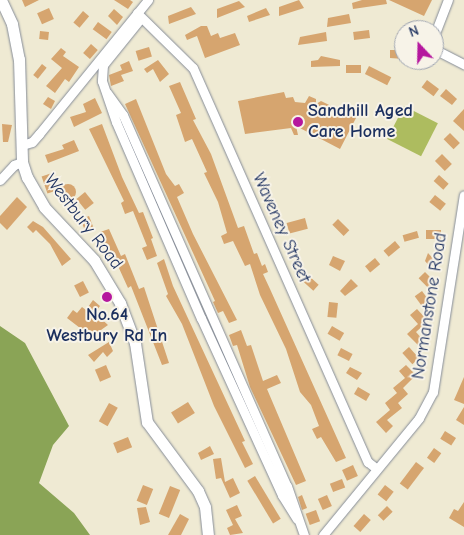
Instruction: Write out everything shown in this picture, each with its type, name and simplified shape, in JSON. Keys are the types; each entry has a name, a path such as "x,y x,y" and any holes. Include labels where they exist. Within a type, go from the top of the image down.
{"main road":[{"name":"Westbury Road","path":"1,0 12,24 19,59 22,162 29,185 38,199 94,260 120,304 134,343 147,422 198,491 205,507 208,535"}],"street":[{"path":"148,0 101,69 106,92 127,124 287,486 304,535"},
{"path":"440,20 448,0"},
{"path":"22,145 32,142 139,15"},
{"name":"Waveney Street","path":"139,15 193,68 368,462 377,469"},
{"path":"444,54 464,64"},
{"path":"0,180 14,165 22,162"},
{"name":"Normanstone Road","path":"323,535 419,418 436,383 464,201"}],"green space":[{"path":"404,106 438,123 421,156 387,139"},
{"path":"0,326 25,343 69,426 53,445 39,483 74,513 90,535 0,535"}],"building":[{"path":"22,0 39,0 25,7"},
{"path":"114,0 130,0 133,2 128,9"},
{"path":"299,0 304,8 279,16 279,7"},
{"path":"362,0 386,0 387,4 353,9 352,3"},
{"path":"389,0 432,0 424,16"},
{"path":"239,1 245,7 217,18 217,9"},
{"path":"191,7 196,14 169,24 168,16"},
{"path":"49,8 54,19 42,24 37,13"},
{"path":"266,8 270,15 249,22 247,16"},
{"path":"114,9 123,17 117,25 108,16"},
{"path":"83,11 89,16 79,28 73,22"},
{"path":"349,14 351,23 327,27 328,18"},
{"path":"98,22 112,32 106,39 93,29"},
{"path":"201,26 207,26 211,36 218,33 220,38 235,33 240,45 205,58 197,36 187,40 185,35"},
{"path":"369,30 370,38 354,40 353,32"},
{"path":"40,31 49,32 48,40 39,39"},
{"path":"326,32 327,41 298,45 300,37"},
{"path":"91,44 98,50 90,59 83,53"},
{"path":"149,47 152,57 139,61 136,51"},
{"path":"61,48 66,52 63,56 79,67 69,82 65,79 55,93 46,86 62,68 51,59"},
{"path":"390,50 394,50 394,58 390,58"},
{"path":"321,56 340,60 340,66 311,67 311,61 318,60"},
{"path":"158,60 169,74 160,82 153,69 147,73 144,69"},
{"path":"129,61 133,71 121,75 124,81 111,86 109,75 122,70 120,65"},
{"path":"42,64 47,68 38,79 33,75"},
{"path":"346,65 361,65 361,73 346,73"},
{"path":"369,66 391,77 387,85 365,74"},
{"path":"427,80 439,89 434,96 422,87"},
{"path":"180,82 196,119 193,120 211,154 238,228 244,226 254,254 257,253 262,266 265,264 268,272 263,274 346,458 336,462 321,437 317,439 312,429 319,426 311,405 300,392 286,349 260,295 250,264 245,266 233,241 224,244 221,236 227,233 218,202 204,173 207,172 192,139 185,142 176,115 181,113 169,86"},
{"path":"446,89 457,99 452,105 440,96"},
{"name":"Sandhill Aged Care Home","path":"284,92 286,98 293,97 295,102 305,103 309,96 316,99 316,104 321,101 356,118 340,149 296,126 298,135 294,135 291,128 245,134 238,101"},
{"path":"48,97 55,101 51,109 43,104"},
{"path":"95,98 102,113 74,127 70,117 86,112 83,104"},
{"path":"136,99 166,174 175,186 179,184 184,193 177,197 193,234 237,320 229,323 223,311 218,313 213,302 215,301 125,104"},
{"path":"464,109 464,131 453,121"},
{"path":"2,124 12,125 8,142 3,142"},
{"path":"102,124 122,177 139,213 143,212 153,238 151,239 157,256 147,260 142,248 147,246 133,211 125,214 121,203 124,201 89,129"},
{"path":"450,133 460,143 454,149 444,139"},
{"path":"74,140 79,151 48,163 45,155 64,149 62,145"},
{"path":"442,154 452,164 445,171 435,161"},
{"path":"52,173 58,190 47,194 42,177"},
{"path":"439,175 449,184 443,190 434,181"},
{"path":"68,184 76,192 68,200 60,192"},
{"path":"85,192 94,203 85,210 76,199"},
{"path":"435,195 446,204 440,211 429,202"},
{"path":"17,197 27,207 7,230 0,223 0,216"},
{"path":"89,216 94,229 86,232 81,219"},
{"path":"305,218 308,229 289,234 287,223"},
{"path":"338,219 349,230 344,236 332,225"},
{"path":"33,221 43,227 71,259 62,266 50,244 36,230 33,233 27,227"},
{"path":"109,229 121,256 125,254 139,289 144,287 169,363 162,365 131,286 128,288 113,255 109,256 100,232"},
{"path":"426,230 441,230 441,239 426,239"},
{"path":"417,231 419,238 405,242 403,235"},
{"path":"395,241 400,247 389,257 384,251"},
{"path":"428,253 438,264 432,269 425,261"},
{"path":"333,256 345,261 340,271 329,265"},
{"path":"375,258 380,264 370,272 365,266"},
{"path":"164,259 173,286 245,441 242,442 253,464 245,468 214,406 182,324 166,296 168,294 157,263"},
{"path":"425,272 436,283 430,290 419,278"},
{"path":"309,276 319,285 313,291 304,282"},
{"path":"351,279 358,286 345,296 340,291"},
{"path":"83,281 89,293 80,297 74,286"},
{"path":"422,291 430,302 423,308 415,296"},
{"path":"93,300 100,306 95,313 108,325 94,335 91,332 84,339 76,332 80,328 67,318 73,310 77,313 82,307 86,310"},
{"path":"329,302 338,303 336,318 327,317"},
{"path":"417,309 428,321 416,332 423,340 418,345 407,334 418,324 410,315"},
{"path":"332,326 344,333 340,341 328,334"},
{"path":"241,330 247,346 251,345 263,381 277,375 281,383 267,389 306,481 296,485 250,387 237,345 233,346 229,335"},
{"path":"109,342 113,351 107,357 103,352 94,362 88,355"},
{"path":"409,347 419,358 412,364 402,353"},
{"path":"341,348 353,354 349,361 337,355"},
{"path":"106,365 111,377 100,382 95,370"},
{"path":"406,365 416,375 403,388 408,394 398,403 402,408 387,420 393,426 386,433 376,422 390,410 385,403 397,393 393,388 405,378 399,371"},
{"path":"350,367 362,373 357,380 346,373"},
{"path":"464,377 464,404 454,400"},
{"path":"358,387 370,394 366,401 354,394"},
{"path":"188,402 195,413 178,424 171,413"},
{"path":"109,403 118,408 108,426 99,421"},
{"path":"464,407 464,425 456,420"},
{"path":"445,431 456,438 451,446 440,439"},
{"path":"128,437 132,447 117,453 113,443"},
{"path":"210,446 214,454 201,460 198,453"},
{"path":"434,448 441,453 434,463 427,458"},
{"path":"221,458 225,482 233,478 240,493 230,498 221,478 216,479 213,459"},
{"path":"416,462 424,468 408,490 400,484"},
{"path":"353,465 358,476 347,481 342,470"},
{"path":"255,476 281,519 273,523 247,481"},
{"path":"342,479 345,487 333,492 330,484"},
{"path":"143,485 153,489 147,505 137,501"},
{"path":"385,485 394,492 386,501 378,494"},
{"path":"170,486 180,490 169,518 159,514"},
{"path":"302,495 307,508 302,510 298,497"},
{"path":"327,495 332,506 323,510 318,499"},
{"path":"464,502 464,527 449,518 454,509 458,511"},
{"path":"237,505 242,516 235,519 243,533 230,535 227,528 233,525 226,510"},
{"path":"387,506 393,512 383,521 378,515"},
{"path":"146,507 150,522 140,525 137,508"},
{"path":"316,510 320,521 310,525 306,514"},
{"path":"180,514 189,519 181,535 168,535"},
{"path":"364,514 371,520 360,532 354,526"}],"place":[{"name":"Sandhill Aged Care Home","path":"298,122"},
{"name":"No.64 Westbury Rd In","path":"107,297"}]}
